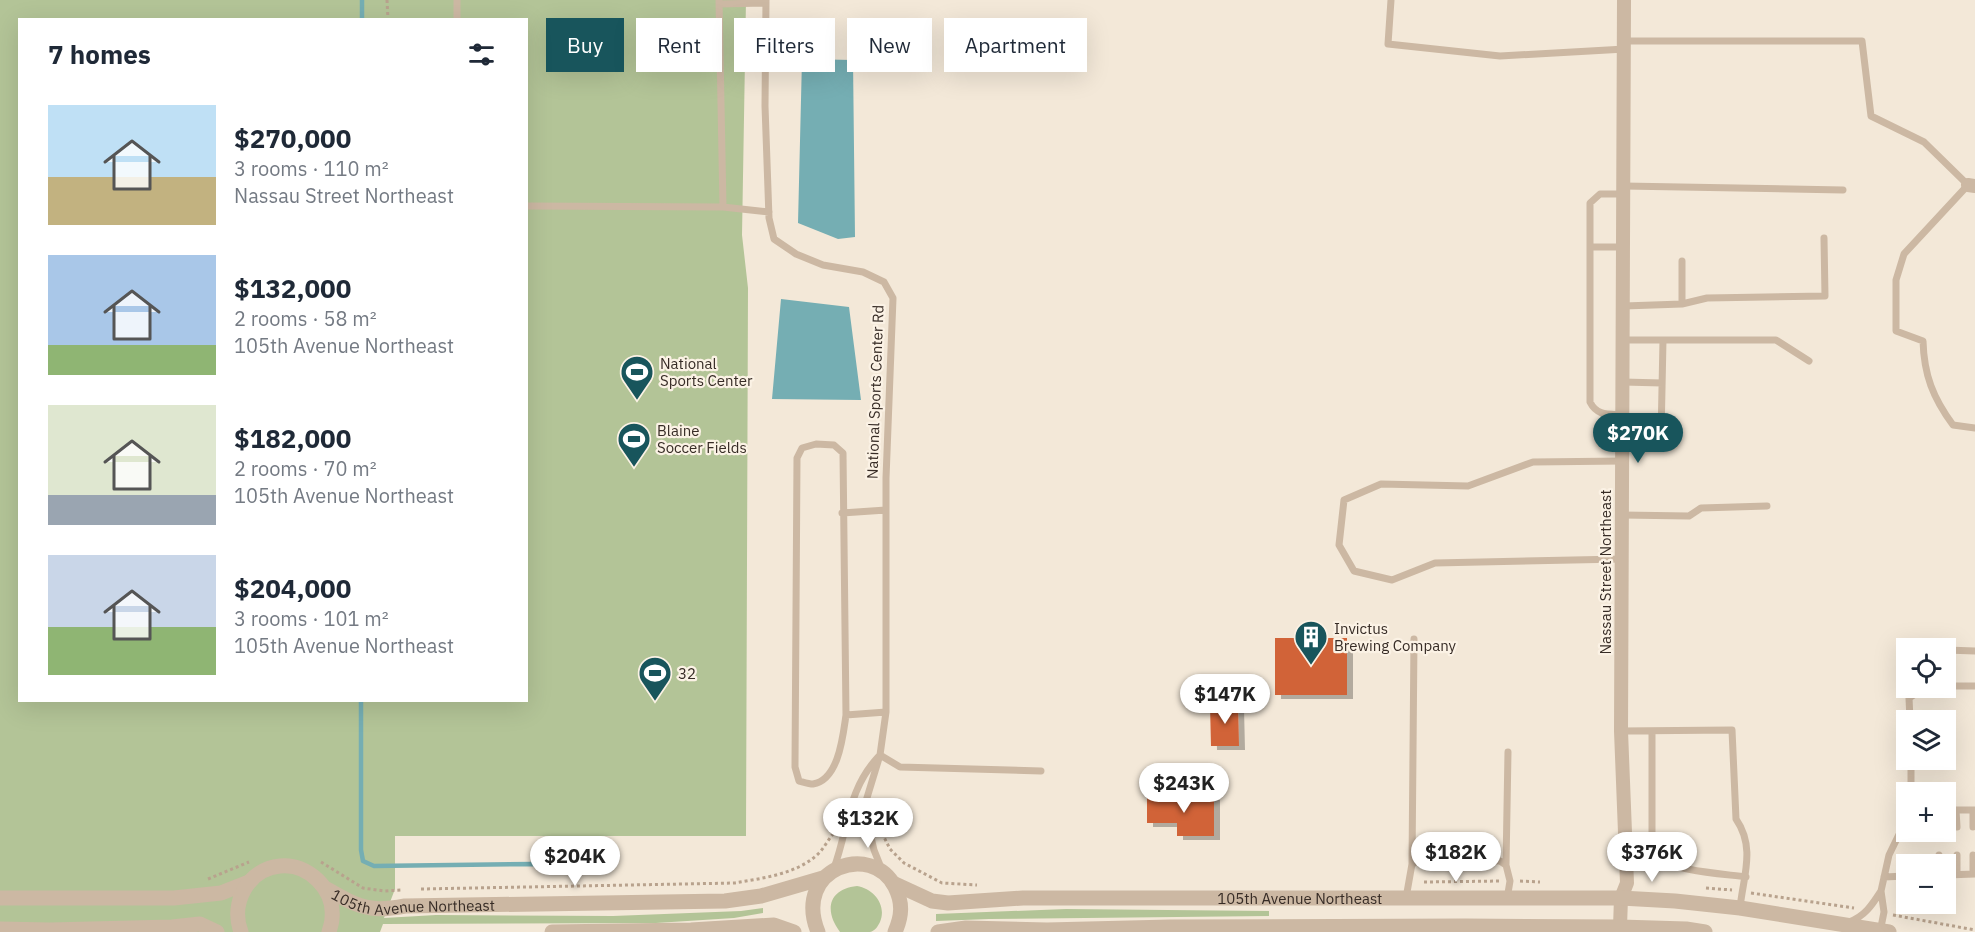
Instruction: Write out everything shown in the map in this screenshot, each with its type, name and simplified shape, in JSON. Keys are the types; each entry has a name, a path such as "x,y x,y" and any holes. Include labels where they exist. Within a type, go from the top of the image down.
{"street":[{"name":"Nassau Street Northeast","path":"1620,927 1621,898 1627,883 1621,731 1624,0"},
{"name":"105th Avenue Northeast","path":"325,888 372,909 417,906 725,901 760,896 828,875 843,867 864,865 932,901 948,903 1023,898 1406,900 1621,898 1740,908 1884,931"},
{"name":"105th Avenue Northeast","path":"0,898 174,898 221,893 249,882 263,871 280,866 305,871 313,875 325,888 331,902 333,918 329,932"},
{"path":"818,932 813,920 812,906 815,892 828,875"},
{"path":"889,878 899,895 902,908 895,932"},
{"path":"241,932 237,909 241,895 249,882"},
{"path":"0,929 116,928 200,924 217,932"},
{"path":"552,932 691,930 774,925 794,932"},
{"name":"105th Avenue Northeast","path":"938,932 966,928 1047,930 1170,927 1328,929 1620,927 1686,929 1705,932"}],"lane":[{"path":"457,0 457,18"},
{"path":"1391,0 1388,44 1500,56 1625,45 1862,41 1871,116 1924,142 1971,186 1904,254 1896,280 1896,331 1923,340 1924,363 1934,398 1953,425 1975,428"},
{"path":"723,207 719,2 766,1"},
{"name":"National Sports Center Rd","path":"766,1 765,106 769,212 774,239 796,254 823,265 863,272 884,282 893,298 886,510 886,712 880,755 866,801 867,820 874,850 889,878"},
{"path":"1623,415 1600,414 1594,410 1590,402 1590,203 1600,194 1624,190 1843,190"},
{"path":"528,206 723,207 769,212"},
{"path":"1624,306 1682,304 1707,298 1825,296 1824,238"},
{"path":"1590,247 1624,247"},
{"path":"1682,261 1682,304"},
{"path":"1623,340 1776,340 1809,361"},
{"path":"1623,437 1661,437 1663,340"},
{"path":"1623,382 1662,383"},
{"path":"816,444 834,445 843,453 846,715 842,751 826,777 813,784 799,781 795,768 797,458 802,448 816,444"},
{"path":"1622,559 1435,563 1392,580 1354,571 1339,545 1344,500 1381,484 1468,486 1533,462 1623,461"},
{"path":"1622,515 1689,516 1701,508 1767,506"},
{"path":"842,513 886,510"},
{"path":"1406,900 1412,864 1413,639"},
{"path":"1956,650 1975,651"},
{"path":"1956,687 1975,686"},
{"path":"846,715 886,712"},
{"path":"1621,731 1731,730 1736,819 1743,829 1747,842 1748,867 1740,908"},
{"path":"1653,731 1652,844 1656,856 1667,864 1746,878"},
{"path":"1507,899 1509,881 1506,865 1508,752"},
{"path":"828,875 846,830 852,800 866,771 880,755 900,768 1041,771"},
{"path":"1957,827 1956,810 1974,810 1973,827"},
{"path":"1884,931 1881,891 1889,855 1896,841"},
{"path":"1957,855 1957,874 1974,874 1973,855"},
{"path":"1412,864 1422,859 1500,861 1506,865"},
{"path":"1884,877 1896,876"},
{"path":"1842,925 1858,918 1868,910 1881,891"}],"path":[{"path":"387,0 387,18"},
{"path":"412,890 735,883 770,876 801,866 819,853 834,832"},
{"path":"313,858 363,888 384,891 403,890"},
{"path":"205,880 255,859"}],"green space":[{"name":"National Sports Center","path":"0,0 746,0 746,18 734,18 734,72 745,72 742,235 748,288 746,836 395,836 395,889 384,918 436,915 613,916 741,911 763,908 763,913 734,918 656,923 383,924 380,932 0,932"},
{"path":"857,886 869,890 878,899 882,910 880,922 870,932 840,932 832,916 832,902 840,891"},
{"path":"1066,909 1269,911 1269,916 936,921 936,914"}],"water":[{"path":"835,60 847,60 847,72 853,72 855,237 838,239 798,223 802,72 835,72"},
{"path":"781,299 849,307 861,400 772,399"}],"building":[{"name":"Invictus Brewing Company","path":"1275,638 1347,638 1347,695 1275,695"},
{"path":"1238,704 1239,746 1211,746 1210,705"},
{"path":"1147,796 1214,796 1214,836 1177,836 1177,823 1147,823"}],"waterway":[{"path":"362,0 362,18"},
{"path":"361,702 361,850 363,861 374,866 532,864 552,867 558,871"}],"place":[{"name":"National Sports Center","path":"637,401"},
{"name":"Blaine Soccer Fields","path":"634,468"},
{"name":"Invictus Brewing Company","path":"1311,666"},
{"name":"32","path":"655,702"}]}
